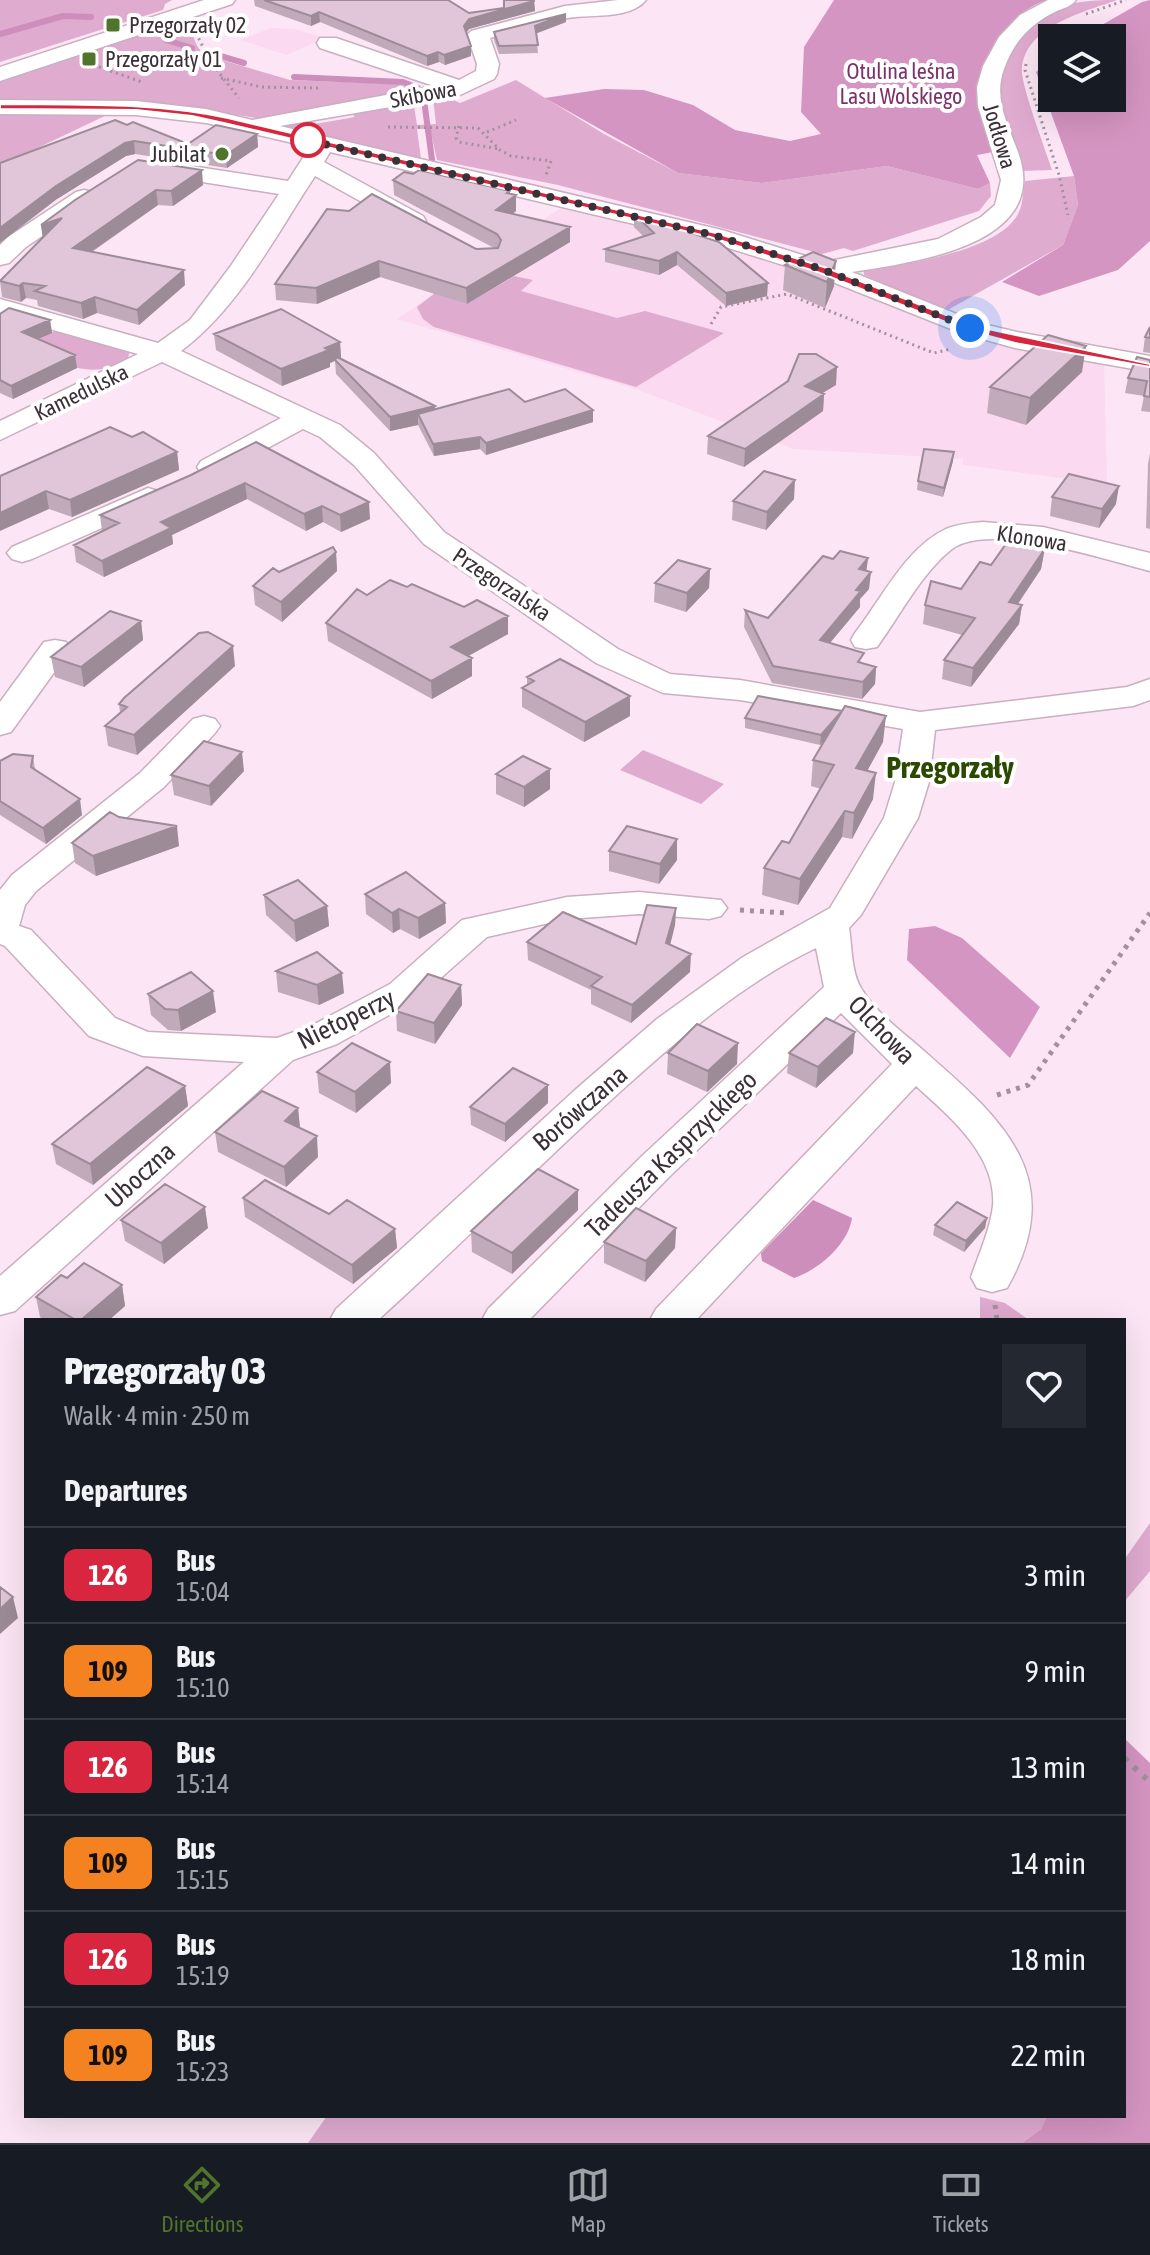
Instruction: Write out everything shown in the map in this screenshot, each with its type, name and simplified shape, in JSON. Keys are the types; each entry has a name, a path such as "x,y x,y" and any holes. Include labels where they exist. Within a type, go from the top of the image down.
{"street":[{"path":"0,74 225,0"},
{"name":"Skibowa","path":"251,126 460,88 486,74 488,64 478,35 565,12 619,7 636,0"},
{"name":"Jodłowa","path":"824,270 938,247 981,227 1004,209 1011,195 1013,178 988,96 993,70 1006,41 1022,23 1073,8"},
{"path":"328,43 460,88"},
{"name":"Jodłowa","path":"0,107 158,109 251,126 318,154 538,193 713,235 824,270 996,336 1150,364"},
{"path":"167,142 129,168 295,189"},
{"path":"162,352 199,325 240,271 318,154 440,234"},
{"path":"0,258 17,242 101,186"},
{"name":"Przegorzalska","path":"0,307 162,352 330,431 364,459 434,538 607,656 663,683 766,694 920,722 1133,696 1150,689"},
{"name":"Kamedulska","path":"0,432 162,352"},
{"path":"22,553 174,486 304,417"},
{"name":"Klonowa","path":"866,640 944,541 974,531 1010,530 1150,562"},
{"path":"0,725 55,649"},
{"path":"831,926 843,915 901,818 912,782 920,722"},
{"path":"0,931 8,904 24,883 152,780 204,726"},
{"name":"Nietoperzy","path":"0,931 18,938 102,1027 124,1038 143,1044 280,1051 324,1035 403,992 475,928 567,908 639,903 709,908"},
{"name":"Olchowa","path":"831,926 843,990 896,1050 963,1105 1006,1166 1014,1201 992,1277"},
{"name":"Borówczana","path":"353,1318 417,1262 513,1166 670,1028 771,955 831,926"},
{"name":"Tadeusza Kasprzyckiego","path":"505,1318 656,1166 843,990"},
{"name":"Uboczna","path":"0,1300 280,1051"},
{"path":"673,1318 914,1064"}],"path":[{"path":"1073,8 1126,0"},
{"path":"187,13 221,78"},
{"path":"1028,59 1025,70 1059,175 1068,215"},
{"path":"418,127 459,126 486,132 516,120"},
{"path":"459,126 456,138 459,142 499,149 518,158 551,161 538,193"},
{"path":"486,132 499,149"},
{"path":"711,324 721,307 787,294 934,353 948,348 963,352"},
{"path":"990,1092 1001,1096 1028,1085 1150,913"},
{"path":"1126,1760 1150,1782"}],"shaded area":[{"path":"0,0 172,0 165,4 163,10 0,62"},
{"path":"1117,0 1056,24 1038,24 1038,37 1026,54 1022,77 1052,170 1021,171 999,104 998,78 1006,59 1030,26 1054,9 1082,2"},
{"path":"178,23 192,28 197,46 211,57 290,80 396,84 406,86 410,94 262,119 218,112 0,103 0,82"},
{"path":"271,28 294,29 326,38 286,55 241,40"},
{"path":"516,80 604,134 678,173 762,183 887,166 978,189 990,183 991,196 979,211 853,251 844,248 822,254 558,185 437,160 430,129 417,129 421,159 271,124 308,117 315,124 355,117 348,110 413,100 417,125 436,124 433,98 447,97 460,103"},
{"path":"0,113 111,113 0,166"},
{"path":"1074,176 1078,205 1063,245 946,311 864,275 864,271 949,254 993,237 1009,226 1019,212 1025,181"},
{"path":"564,206 713,245 806,274 976,338 1014,348 1104,359 1107,484 963,465 963,459 794,449 633,388 397,319"},
{"path":"514,276 533,280 521,291 617,318 645,311 724,333 636,387 434,327 423,319 417,307 435,293 467,304"},
{"path":"62,328 126,350 128,360 100,369 87,369 63,363 24,345"},
{"path":"643,750 724,784 701,804 620,770"},
{"path":"813,1200 852,1218 838,1247 813,1269 794,1278 762,1261 761,1253"},
{"path":"980,1297 1005,1303 1026,1318 980,1318"},
{"path":"1150,1523 1150,1571 1126,1600 1126,1557"},
{"path":"326,2118 1046,2118 1041,2129 1022,2143 308,2143"}],"green space":[{"name":"Otulina leśna Lasu Wolskiego","path":"834,0 1048,0 1020,15 1000,39 995,75 993,152 977,155 990,183 978,189 887,166 762,183 678,173 545,98 604,89 644,90 693,105 735,130 790,141 821,134 801,112 804,47"},
{"name":"Otulina leśna Lasu Wolskiego","path":"1150,0 1150,241 1118,270 1039,296 1002,282 1063,245 1078,205 1074,176 1051,112 1126,112 1126,24 1104,24"},
{"path":"935,926 962,938 1040,1007 1010,1058 907,960 909,929"},
{"path":"1126,1740 1150,1763 1150,2143 1022,2143 1041,2129 1046,2118 1126,2118"}],"building":[{"path":"264,0 448,0 469,13 504,8 504,0 534,1 469,19 464,26 471,46 444,55 438,52 427,56 319,12 311,16"},
{"path":"566,14 535,26 538,45 499,46 494,32"},
{"path":"115,120 127,125 133,122 188,144 216,125 257,134 226,155 134,141 125,143 56,186 0,228 0,163"},
{"path":"138,160 202,170 171,191 156,190 73,248 184,270 137,310 95,297 81,303 35,291 45,286 23,283 19,286 0,281 62,218 41,225"},
{"path":"419,170 510,191 507,193 516,195 496,210 570,227 466,288 379,261 316,288 275,284 327,209 349,211 372,194 476,249 498,248 501,240 497,234 393,180 404,172 413,174"},
{"path":"634,214 719,242 768,283 726,293 677,252 659,261 605,249 654,233"},
{"path":"813,252 836,261 827,282 785,265"},
{"path":"9,308 50,320 22,332 75,355 11,386 0,380 0,314"},
{"path":"281,309 340,342 325,348 329,350 281,369 214,334"},
{"path":"1048,335 1086,346 1030,398 990,387"},
{"path":"799,354 816,354 837,367 805,386 824,394 745,449 708,436 788,381"},
{"path":"337,357 435,406 390,417 335,360"},
{"path":"1137,357 1150,360 1150,397 1144,396 1147,381 1128,378"},
{"path":"509,389 525,402 565,389 593,410 486,443 480,437 433,444 418,414"},
{"path":"110,427 132,437 143,432 177,452 70,500 46,491 0,513 0,476"},
{"path":"256,442 369,502 340,515 322,506 304,514 245,483 161,522 171,528 102,561 74,545 119,523 100,515"},
{"path":"924,449 954,452 944,488 918,481"},
{"path":"764,471 795,480 767,512 733,501"},
{"path":"1069,474 1119,486 1102,509 1052,497"},
{"path":"1013,534 1046,542 1040,549 1044,550 1009,602 1022,605 973,668 944,660 975,618 925,605 931,581 961,589 980,562 991,565"},
{"path":"333,547 336,552 281,602 253,586 273,568 279,572"},
{"path":"840,551 868,558 859,569 871,572 856,590 861,591 820,640 864,653 858,662 876,667 863,682 773,666 745,610 768,618 823,556 833,559"},
{"path":"678,560 710,569 687,593 655,583"},
{"path":"390,580 407,587 412,584 464,607 477,600 508,616 451,647 472,658 431,681 326,623 357,589 367,595"},
{"path":"110,611 141,621 81,667 51,657"},
{"path":"208,632 233,646 134,735 105,726 127,707 119,704 124,698 199,633"},
{"path":"560,659 630,696 585,722 522,688 534,681 527,677"},
{"path":"758,696 842,711 821,735 745,718"},
{"path":"845,706 886,716 856,768 876,773 854,813 845,811 800,879 764,868 782,841 789,843 834,765 813,760"},
{"path":"204,741 242,752 209,786 171,775"},
{"path":"13,754 33,756 31,767 80,799 43,828 0,801 0,761"},
{"path":"523,756 550,769 524,787 496,774"},
{"path":"110,812 119,817 177,826 93,856 72,843"},
{"path":"627,826 677,839 660,864 609,851"},
{"path":"406,872 445,903 418,918 399,909 392,913 365,894"},
{"path":"298,880 327,906 294,921 264,895"},
{"path":"647,905 676,908 666,943 691,954 632,1005 591,986 602,977 527,942 563,912 636,944"},
{"path":"317,952 342,973 317,985 276,971"},
{"path":"191,972 213,991 178,1010 165,1009 148,994"},
{"path":"428,974 461,985 434,1023 396,1011"},
{"path":"826,1018 855,1032 818,1067 789,1053"},
{"path":"697,1024 738,1043 708,1071 668,1053"},
{"path":"352,1043 390,1062 355,1092 317,1072"},
{"path":"147,1067 185,1086 90,1164 52,1144"},
{"path":"513,1068 548,1085 505,1124 470,1107"},
{"path":"262,1091 298,1108 285,1121 317,1136 284,1167 215,1132"},
{"path":"538,1169 578,1190 512,1253 471,1231"},
{"path":"265,1180 329,1214 347,1200 395,1229 352,1265 243,1198"},
{"path":"165,1184 205,1207 161,1243 121,1220"},
{"path":"957,1202 987,1218 966,1241 935,1225"},
{"path":"636,1208 676,1228 646,1261 604,1242"},
{"path":"84,1263 122,1285 83,1318 73,1318 36,1297 61,1275 67,1278"},
{"path":"0,1587 13,1597 0,1609"}],"waterway":[{"path":"0,34 63,16 91,17"},
{"path":"166,40 192,48"},
{"path":"217,55 244,63"},
{"path":"294,77 403,82 418,88 424,100 432,160"}],"bus line":[{"name":"126","path":"0,107 158,109 228,121 713,235 824,270 996,336 1150,364"}],"place":[{"name":"Przegorzały 02","path":"113,25"},
{"name":"Przegorzały 01","path":"89,59"},
{"name":"Jubilat","path":"222,154"}],"district":[{"name":"Przegorzały","path":"950,767"}],"route":[{"path":"308,140 303,139 713,235 824,270 970,328"}]}
